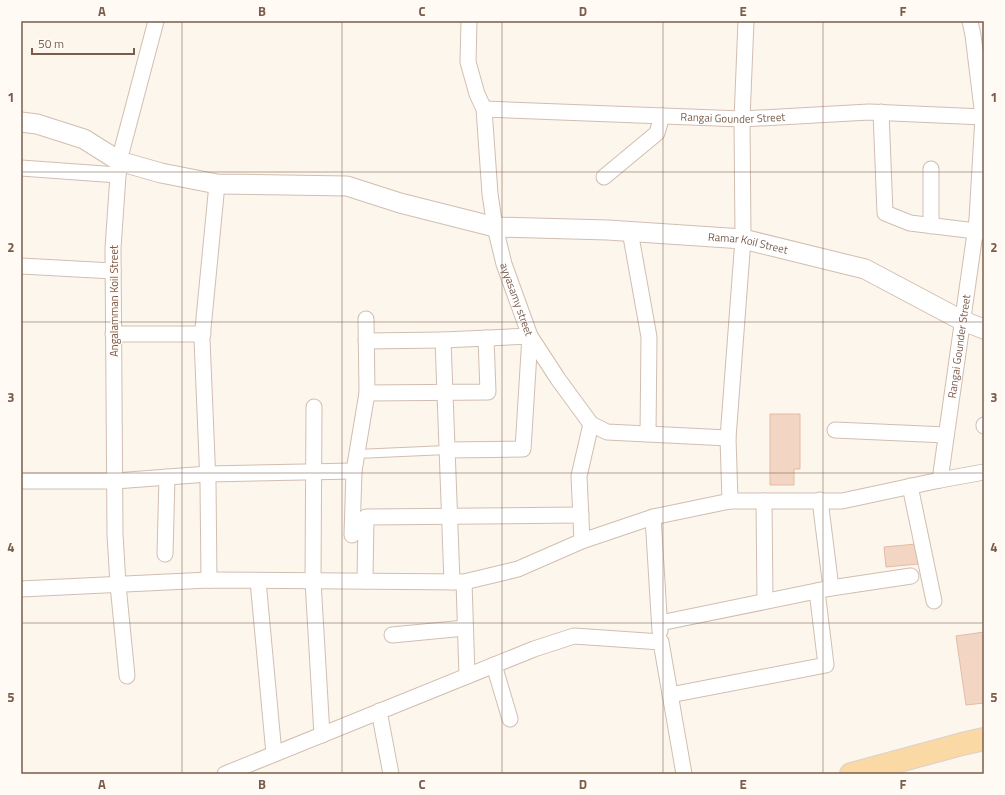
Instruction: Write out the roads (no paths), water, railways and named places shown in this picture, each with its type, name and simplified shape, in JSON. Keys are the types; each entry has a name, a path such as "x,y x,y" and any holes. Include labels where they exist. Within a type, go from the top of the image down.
{"main road":[{"path":"851,774 984,739"}],"street":[{"name":"Angalamman Koil Street","path":"127,676 118,585 115,534 113,248 118,168 156,21"},
{"name":"ayyasamy street","path":"469,21 468,62 476,94 484,109 490,194 495,227 504,264 530,336 562,385 591,424 607,432 728,438"},
{"path":"730,501 728,438 743,239 742,119 746,21"},
{"name":"Rangai Gounder Street","path":"940,480 963,321 979,232 977,219 983,117 970,21"},
{"name":"Rangai Gounder Street","path":"484,109 742,119 869,112 983,117"},
{"path":"882,112 885,213 910,223 979,232"},
{"path":"604,177 657,133 662,116"},
{"name":"Ramar Koil Street","path":"21,122 37,124 84,139 118,168 161,173 217,184 347,186 400,203 495,227 630,231 743,239 864,269 963,321 984,330"},
{"path":"21,168 118,168"},
{"path":"931,169 931,226"},
{"path":"209,580 208,474 203,334 217,184"},
{"path":"630,231 649,337 648,434"},
{"path":"21,266 113,271"},
{"path":"352,535 354,471 367,393 366,319"},
{"path":"113,334 203,334"},
{"path":"366,342 530,336 523,449 447,450"},
{"path":"367,393 488,392 486,338"},
{"path":"443,340 449,517 465,628 467,676"},
{"path":"314,407 314,581 322,735"},
{"path":"582,541 579,476 591,424"},
{"path":"835,430 946,435"},
{"path":"21,481 115,481 208,474 354,471"},
{"path":"21,589 209,580 458,582 518,569 582,541 653,517 730,501 842,501 984,472"},
{"path":"165,554 167,478"},
{"path":"910,486 934,601"},
{"path":"670,695 826,665 820,500"},
{"path":"764,501 764,602"},
{"path":"365,581 366,517 581,516"},
{"path":"653,517 661,642 684,774"},
{"path":"660,622 824,590 911,576"},
{"path":"258,581 274,754"},
{"path":"392,635 465,628"},
{"path":"225,774 534,649 574,636 661,642"},
{"path":"494,665 510,720"},
{"path":"379,711 391,774"}],"lane":[{"path":"357,454 447,450"}]}
